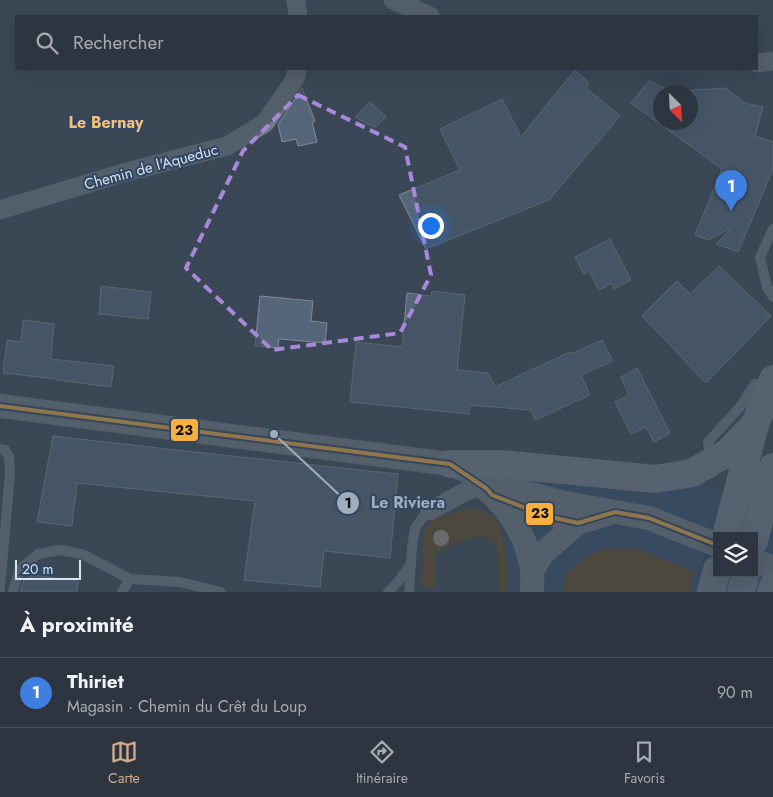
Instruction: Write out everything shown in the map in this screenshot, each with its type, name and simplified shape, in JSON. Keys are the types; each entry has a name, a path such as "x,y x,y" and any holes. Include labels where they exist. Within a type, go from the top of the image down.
{"highway":[{"path":"727,532 764,381"},
{"path":"450,464 501,464 655,479 692,473 712,462 726,453 755,424"},
{"path":"756,532 773,467"},
{"path":"711,592 715,577"},
{"path":"741,592 745,577"},
{"path":"771,592 773,586"}],"street":[{"path":"296,0 298,15"},
{"path":"394,0 428,15"},
{"path":"758,63 773,61"},
{"name":"Chemin de l'Aqueduc","path":"0,210 123,173 227,146 265,123 295,79 297,70"},
{"path":"0,406 450,464 503,486 565,503 649,518 713,543"},
{"path":"450,464 487,490 509,513 527,547 532,581"},
{"path":"430,511 462,494 487,490 546,516 578,522"},
{"path":"532,581 543,553 578,522 614,512"},
{"path":"758,562 773,568"}],"lane":[{"path":"773,229 760,257 767,287 773,297"},
{"path":"712,462 708,442 764,381"},
{"path":"0,449 5,450 10,457 0,589"},
{"path":"409,592 414,528 422,517 430,511"},
{"path":"14,592 20,569 38,554 60,550 82,554 130,579 180,582 221,592"},
{"path":"388,592 411,564"},
{"path":"122,592 130,579"}],"highlighted area":[{"path":"298,95 405,147 431,275 400,333 272,350 186,268 243,151"}],"shaded area":[{"path":"491,450 692,473 773,534 773,592 508,592 506,546"},
{"path":"470,508 485,512 493,517 499,526 503,536 507,560 508,592 498,592 497,549 493,542 486,538 478,537 459,542 436,554 436,585 433,589 429,589 422,585 423,533 434,519"},
{"path":"607,548 638,549 693,571 690,592 563,592 565,576 586,556"}],"building":[{"path":"575,70 589,83 586,88 620,116 549,200 426,249 399,195 460,170 440,129 502,99 521,137"},
{"path":"649,81 658,85 653,85 653,119 631,103"},
{"path":"302,88 315,121 312,122 317,142 298,146 296,139 282,142 278,124"},
{"path":"725,88 745,103 763,107 755,136 773,142 773,169 738,252 716,244 733,227 708,240 695,235 722,169 668,130 698,130 698,90"},
{"path":"370,102 386,117 376,127 355,117"},
{"path":"610,239 631,280 614,289 612,283 599,290 589,271 584,274 575,257"},
{"path":"719,266 771,316 706,383 642,316 677,281 690,294"},
{"path":"101,286 151,292 148,319 99,314"},
{"path":"432,291 465,295 457,370 488,373 495,387 570,352 571,354 602,340 613,361 581,375 590,395 535,420 531,410 470,405 469,414 350,402 356,342 402,347 407,293 431,296"},
{"path":"260,296 313,301 311,321 327,323 325,343 279,339 278,348 255,346"},
{"path":"23,320 54,324 51,359 114,366 111,387 3,373 7,340 21,342"},
{"path":"637,368 670,433 654,442 646,427 631,434 615,402 629,395 621,377"},
{"path":"53,436 398,474 390,558 324,551 320,587 244,580 255,501 77,483 72,526 37,522"},
{"path":"32,575 78,581 77,592 20,592 24,580"}],"transit line":[{"name":"23","path":"0,406 450,464 487,489 492,495 546,516 578,523 615,512 649,518 713,543"}],"place":[{"name":"Thiriet","path":"731,211"},
{"name":"Le Riviera","path":"274,434"}],"district":[{"name":"Le Bernay","path":"106,122"}]}
